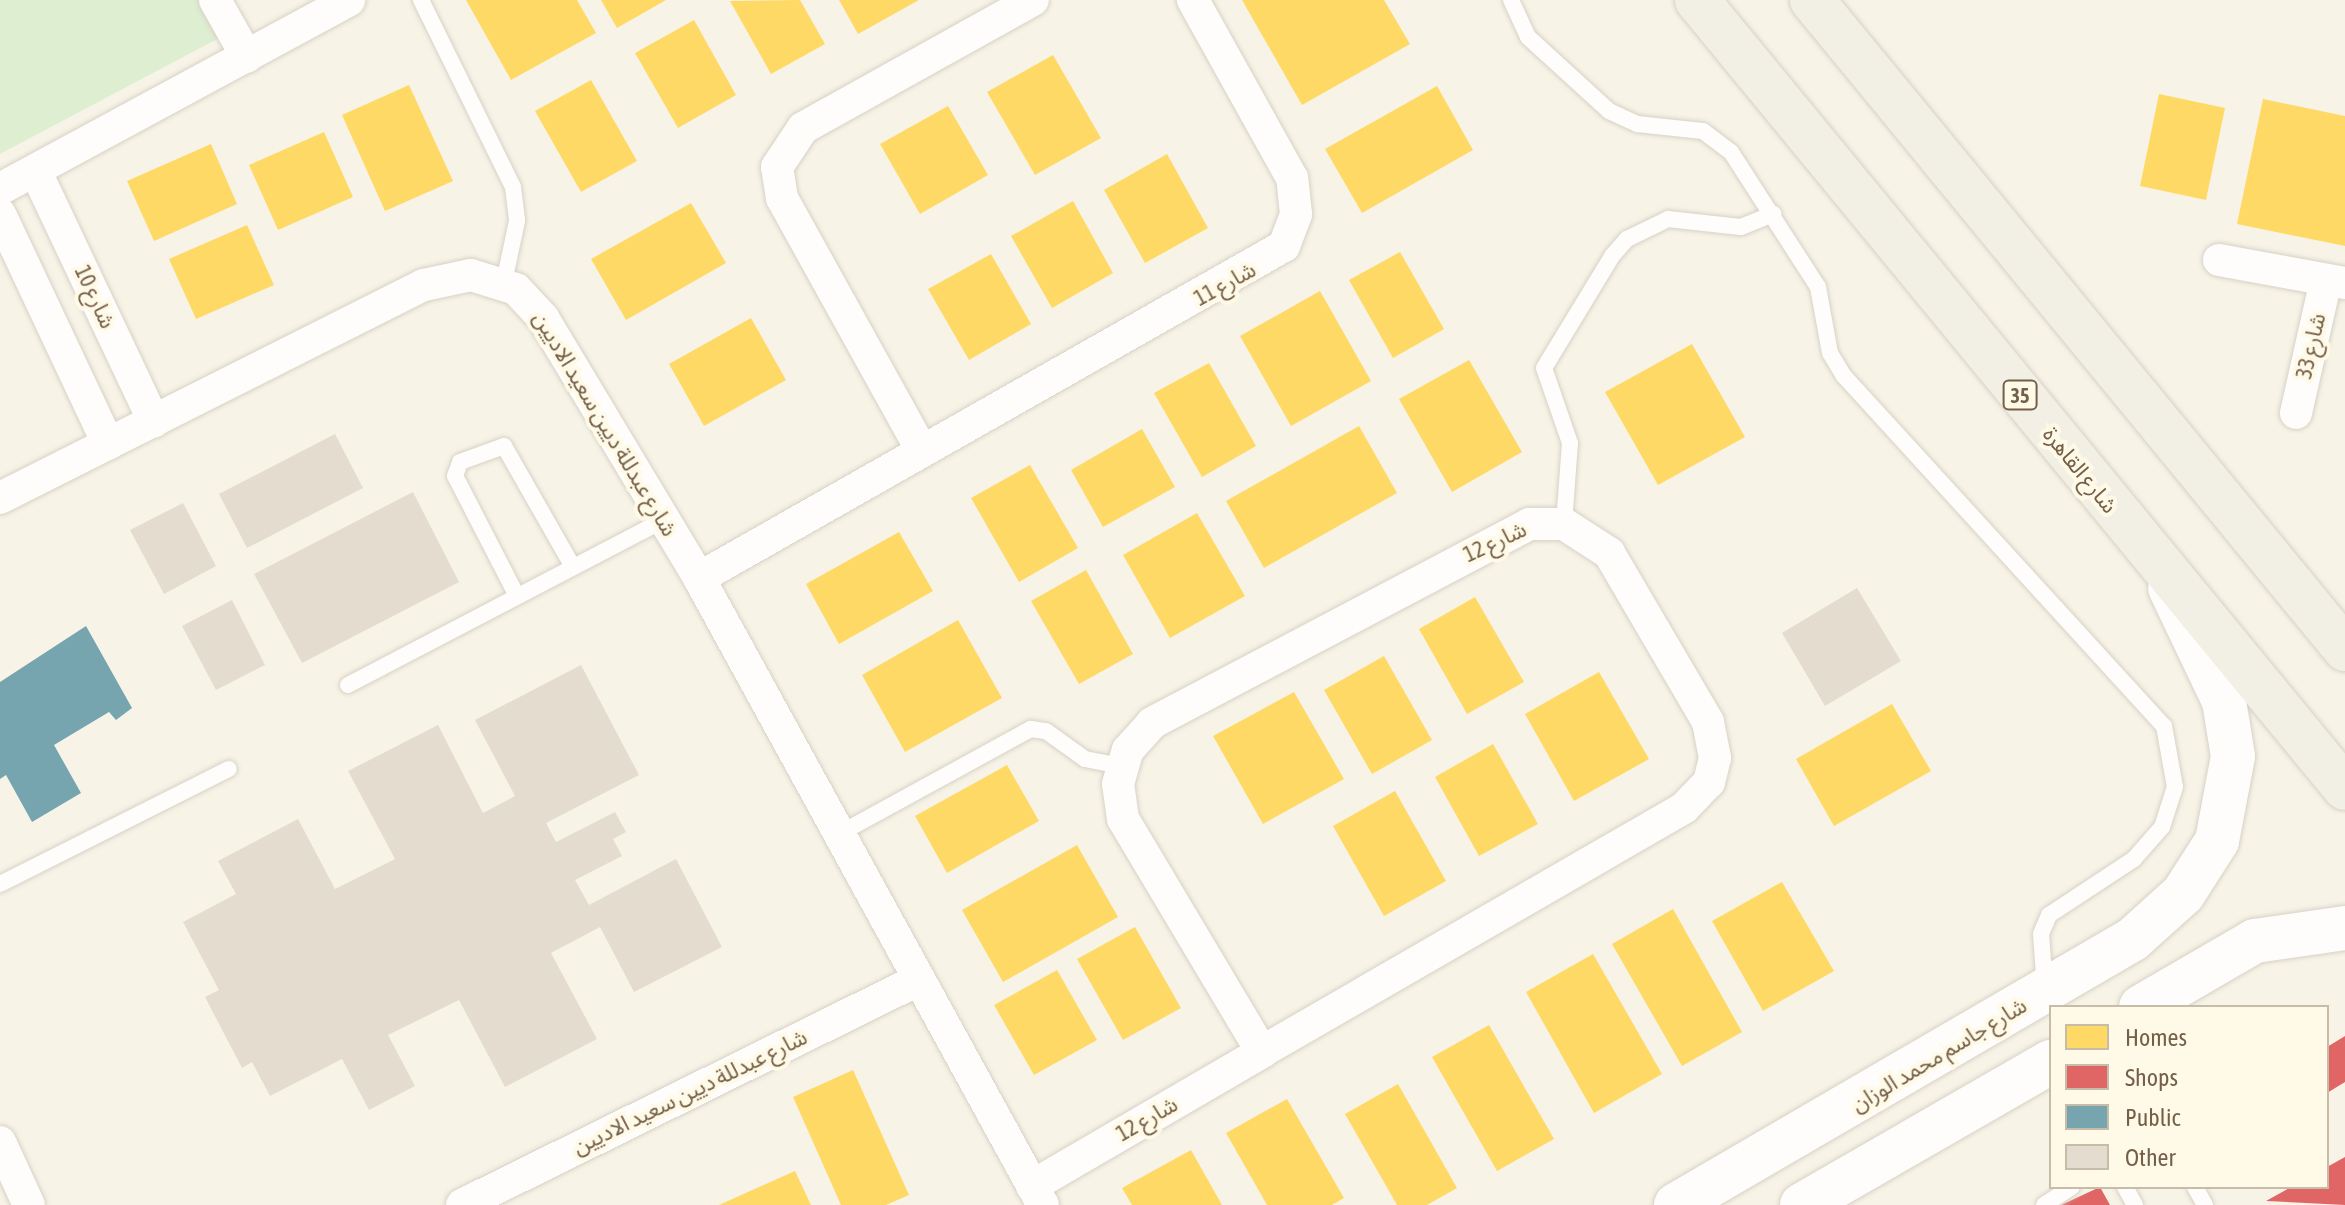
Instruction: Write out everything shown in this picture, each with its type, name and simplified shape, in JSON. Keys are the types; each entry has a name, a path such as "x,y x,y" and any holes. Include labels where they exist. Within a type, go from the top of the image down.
{"main road":[{"name":"شارع القاهرة","path":"1697,0 2164,575 2345,788"},
{"path":"1812,0 1837,17 2345,649"}],"street":[{"path":"215,0 247,57"},
{"path":"0,189 349,0"},
{"path":"921,449 782,198 777,167 803,128 1033,0"},
{"name":"شارع 11","path":"699,578 921,449 1284,246 1296,214 1292,178 1193,0"},
{"name":"شارع 10","path":"36,172 154,422"},
{"path":"0,214 108,444"},
{"name":"شارع 33","path":"2219,260 2336,281 2296,413"},
{"path":"0,498 424,285 471,275 504,282"},
{"name":"شارع عبدللة ديين سعيد الاديين","path":"504,282 543,318 699,578 1037,1196"},
{"name":"شارع 12","path":"1037,1196 1262,1052 1684,808 1709,782 1715,758 1708,722 1609,553 1564,524 1511,529 1152,723 1121,766"},
{"name":"شارع جاسم محمد الوزان","path":"1676,1205 1941,1056 2160,919 2202,869 2227,811 2233,756 2224,701 2164,575"},
{"path":"1121,766 1123,819 1262,1052"},
{"path":"2144,1005 2255,941 2345,928"},
{"name":"شارع عبدللة ديين سعيد الاديين","path":"462,1205 918,980"},
{"path":"1941,1056 1968,1075 1971,1109"},
{"path":"1807,1204 1971,1109 2042,1075"},
{"path":"0,1142 29,1205"}],"lane":[{"path":"421,0 513,187 517,221 504,282"},
{"path":"1511,0 1528,37 1609,111 1637,124 1714,136 1773,214 1818,287 1836,366 2153,707 2172,745 2175,787 2162,827 2134,859 2044,924 2045,991"},
{"path":"1564,524 1570,443 1544,368 1612,256 1646,226 1668,219 1741,227 1773,214"},
{"path":"517,596 455,476 460,462 504,446 573,567"},
{"path":"348,685 664,520"},
{"path":"837,835 1031,729 1046,731 1085,759 1121,766"},
{"path":"0,884 229,769"},
{"path":"2044,1205 2069,1189"}],"green space":[{"path":"0,0 201,0 221,37 0,154"}],"building: Homes":[{"path":"466,0 577,0 596,33 511,80"},
{"path":"601,0 666,0 617,28"},
{"path":"800,0 825,44 771,74 730,1"},
{"path":"839,0 919,0 858,34"},
{"path":"1242,0 1384,0 1410,44 1302,105"},
{"path":"694,20 736,95 678,128 635,53"},
{"path":"1053,55 1101,138 1035,175 987,92"},
{"path":"591,80 637,161 581,192 535,111"},
{"path":"409,85 453,181 385,211 342,115"},
{"path":"1437,86 1473,150 1362,213 1325,149"},
{"path":"2159,94 2225,108 2206,200 2140,186"},
{"path":"2263,99 2345,116 2345,246 2237,224"},
{"path":"948,106 988,175 920,214 880,144"},
{"path":"324,132 353,197 278,230 249,165"},
{"path":"211,144 237,204 154,241 127,181"},
{"path":"1167,154 1208,228 1145,263 1104,190"},
{"path":"1073,201 1113,273 1052,308 1011,236"},
{"path":"691,203 726,263 626,320 591,259"},
{"path":"247,225 274,285 196,319 169,259"},
{"path":"1400,252 1444,329 1393,358 1349,280"},
{"path":"991,254 1031,324 969,360 928,289"},
{"path":"1320,291 1371,381 1291,426 1240,336"},
{"path":"751,318 786,380 704,426 669,364"},
{"path":"1692,344 1745,437 1658,485 1605,392"},
{"path":"1469,360 1522,452 1452,492 1399,399"},
{"path":"1209,363 1256,446 1202,477 1154,393"},
{"path":"1359,426 1397,493 1264,568 1226,501"},
{"path":"1142,429 1175,487 1103,527 1071,470"},
{"path":"1030,465 1078,548 1019,582 971,498"},
{"path":"1197,513 1245,596 1170,638 1123,555"},
{"path":"899,532 933,591 839,644 806,584"},
{"path":"1086,570 1133,654 1079,684 1031,601"},
{"path":"1475,597 1524,682 1467,714 1419,629"},
{"path":"958,620 1002,698 905,752 862,675"},
{"path":"1384,656 1432,740 1372,774 1324,690"},
{"path":"1599,672 1649,759 1574,801 1525,714"},
{"path":"1294,692 1344,779 1263,824 1213,736"},
{"path":"1892,704 1931,771 1834,826 1796,759"},
{"path":"1493,744 1538,824 1479,856 1435,777"},
{"path":"1007,765 1039,821 947,873 915,816"},
{"path":"1395,791 1446,881 1384,916 1333,826"},
{"path":"1077,845 1118,917 1003,982 962,910"},
{"path":"1782,882 1834,971 1763,1011 1712,921"},
{"path":"1673,909 1742,1032 1682,1066 1612,944"},
{"path":"1135,927 1181,1008 1123,1040 1077,959"},
{"path":"1593,954 1662,1074 1594,1113 1526,992"},
{"path":"1057,970 1097,1040 1034,1075 994,1005"},
{"path":"1489,1025 1554,1139 1497,1171 1432,1057"},
{"path":"853,1070 909,1195 886,1205 841,1205 793,1097"},
{"path":"1398,1084 1457,1188 1427,1205 1397,1205 1345,1114"},
{"path":"1287,1099 1344,1198 1332,1205 1267,1205 1226,1133"},
{"path":"1191,1150 1222,1205 1132,1205 1122,1188"},
{"path":"795,1171 811,1205 719,1205"}],"building: Shops":[{"path":"2345,1036 2345,1082 2329,1092 2329,1046"},
{"path":"2345,1157 2345,1205 2266,1201 2287,1189 2329,1189 2329,1166"},
{"path":"2101,1189 2110,1205 2061,1205"}],"building: Public":[{"path":"86,626 132,708 116,720 109,712 54,745 81,793 32,822 6,775 0,779 0,682"}],"building: Other":[{"path":"335,434 363,488 247,548 219,494"},
{"path":"413,492 459,582 302,663 254,574"},
{"path":"183,503 216,566 164,594 130,530"},
{"path":"1857,588 1901,661 1825,706 1782,633"},
{"path":"232,600 265,665 216,690 182,626"},
{"path":"581,665 639,775 546,823 556,842 615,812 626,832 613,839 622,856 575,880 589,905 676,859 722,947 634,992 600,927 551,953 597,1039 505,1087 459,1000 388,1035 415,1086 369,1110 342,1059 270,1096 252,1062 242,1068 205,997 219,990 183,922 236,894 218,861 298,819 335,889 395,859 348,771 438,725 483,813 515,796 475,720"}]}
